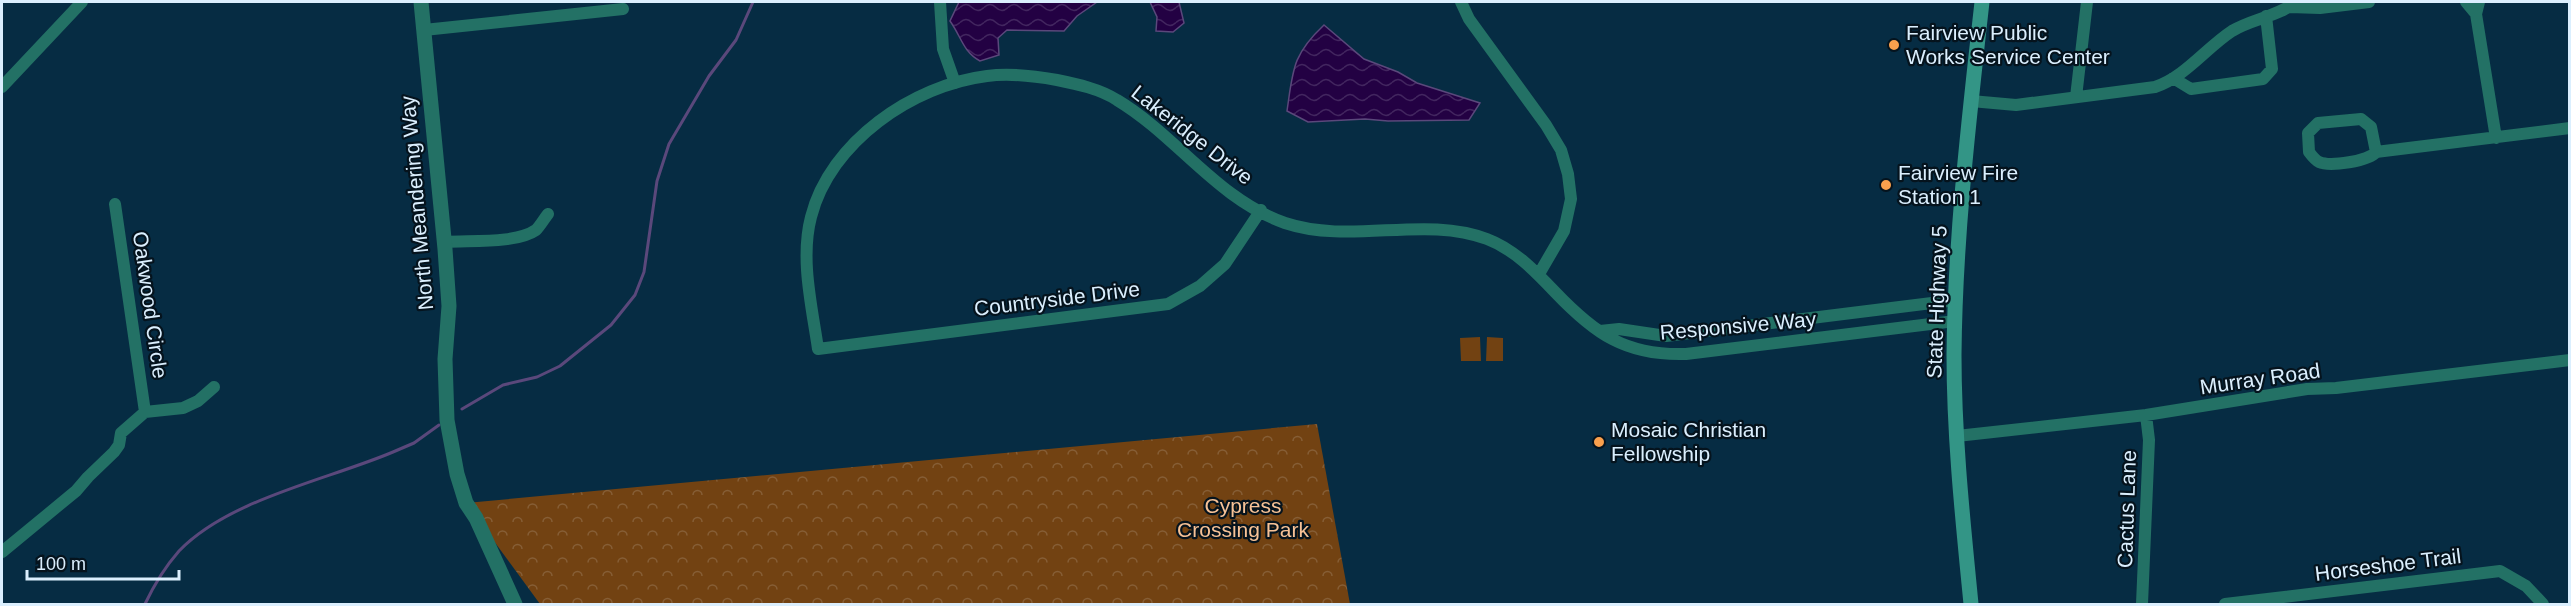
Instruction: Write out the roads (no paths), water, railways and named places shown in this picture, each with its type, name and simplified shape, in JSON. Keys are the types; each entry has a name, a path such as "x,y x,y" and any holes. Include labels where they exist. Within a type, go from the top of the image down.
{"main road":[{"name":"State Highway 5","path":"1971,604 1956,436 1955,321 1971,102 1982,2"}],"street":[{"path":"2,87 82,2"},
{"name":"North Meandering Way","path":"421,2 431,124 445,242 448,306 445,359 446,407 457,474 466,502 515,604"},
{"path":"939,2 944,49 955,83"},
{"path":"1461,2 1469,19 1546,125 1561,150 1568,174 1571,199 1564,231 1539,274"},
{"path":"2076,98 2086,2"},
{"path":"1971,102 2016,105 2142,90 2163,84 2173,78 2230,32 2293,4 2320,8 2369,2"},
{"path":"2466,2 2476,14"},
{"path":"2479,2 2476,14 2496,138"},
{"path":"424,30 623,9"},
{"path":"2173,78 2191,89 2263,79 2272,69 2266,16"},
{"name":"Lakeridge Drive","path":"818,349 806,243 812,214 834,165 861,135 905,102 955,83 988,75 1038,77 1078,84 1116,99 1165,136 1230,194 1285,222 1331,233 1459,231 1488,239 1513,252 1600,331"},
{"path":"2376,152 2371,127 2361,119 2318,123 2308,133 2309,152 2319,162 2328,164 2367,159 2376,152 2570,128"},
{"name":"Oakwood Circle","path":"115,204 145,412"},
{"name":"Countryside Drive","path":"818,349 1168,304 1200,286 1225,264 1261,210"},
{"path":"445,242 525,235 537,229 548,214"},
{"name":"Responsive Way","path":"1600,331 1619,329 1666,336 1956,300"},
{"name":"Responsive Way","path":"1600,331 1616,343 1660,355 1686,354 1955,321"},
{"name":"Murray Road","path":"1956,436 2146,415 2307,389 2570,360"},
{"path":"2,552 76,491 114,452 119,445 121,433 145,412 183,408 198,402 214,387"},
{"name":"Cactus Lane","path":"2142,604 2149,440 2146,415"},
{"name":"Horseshoe Trail","path":"2225,604 2500,571 2526,586 2543,604"}],"water":[{"path":"959,2 1097,2 1077,16 1064,31 1007,30 998,38 999,55 980,61 966,48 950,21"},
{"path":"1150,2 1179,2 1184,23 1173,32 1156,31 1157,17"},
{"path":"1324,25 1364,59 1398,72 1417,83 1480,103 1469,120 1365,119 1308,122 1287,111 1291,84 1300,55"}],"waterway":[{"path":"462,409 503,385 537,377 560,366 611,325 635,295 644,272 657,181 669,144 709,76 736,40 753,2"},
{"path":"145,604 160,576 179,551 200,533 224,518 280,492 414,443 439,425"}],"place":[{"name":"Fairview Public Works Service Center","path":"1894,45"},
{"name":"Fairview Fire Station 1","path":"1886,185"},
{"name":"Mosaic Christian Fellowship","path":"1599,442"}],"park label":[{"name":"Cypress Crossing Park","path":"1243,518"}]}
